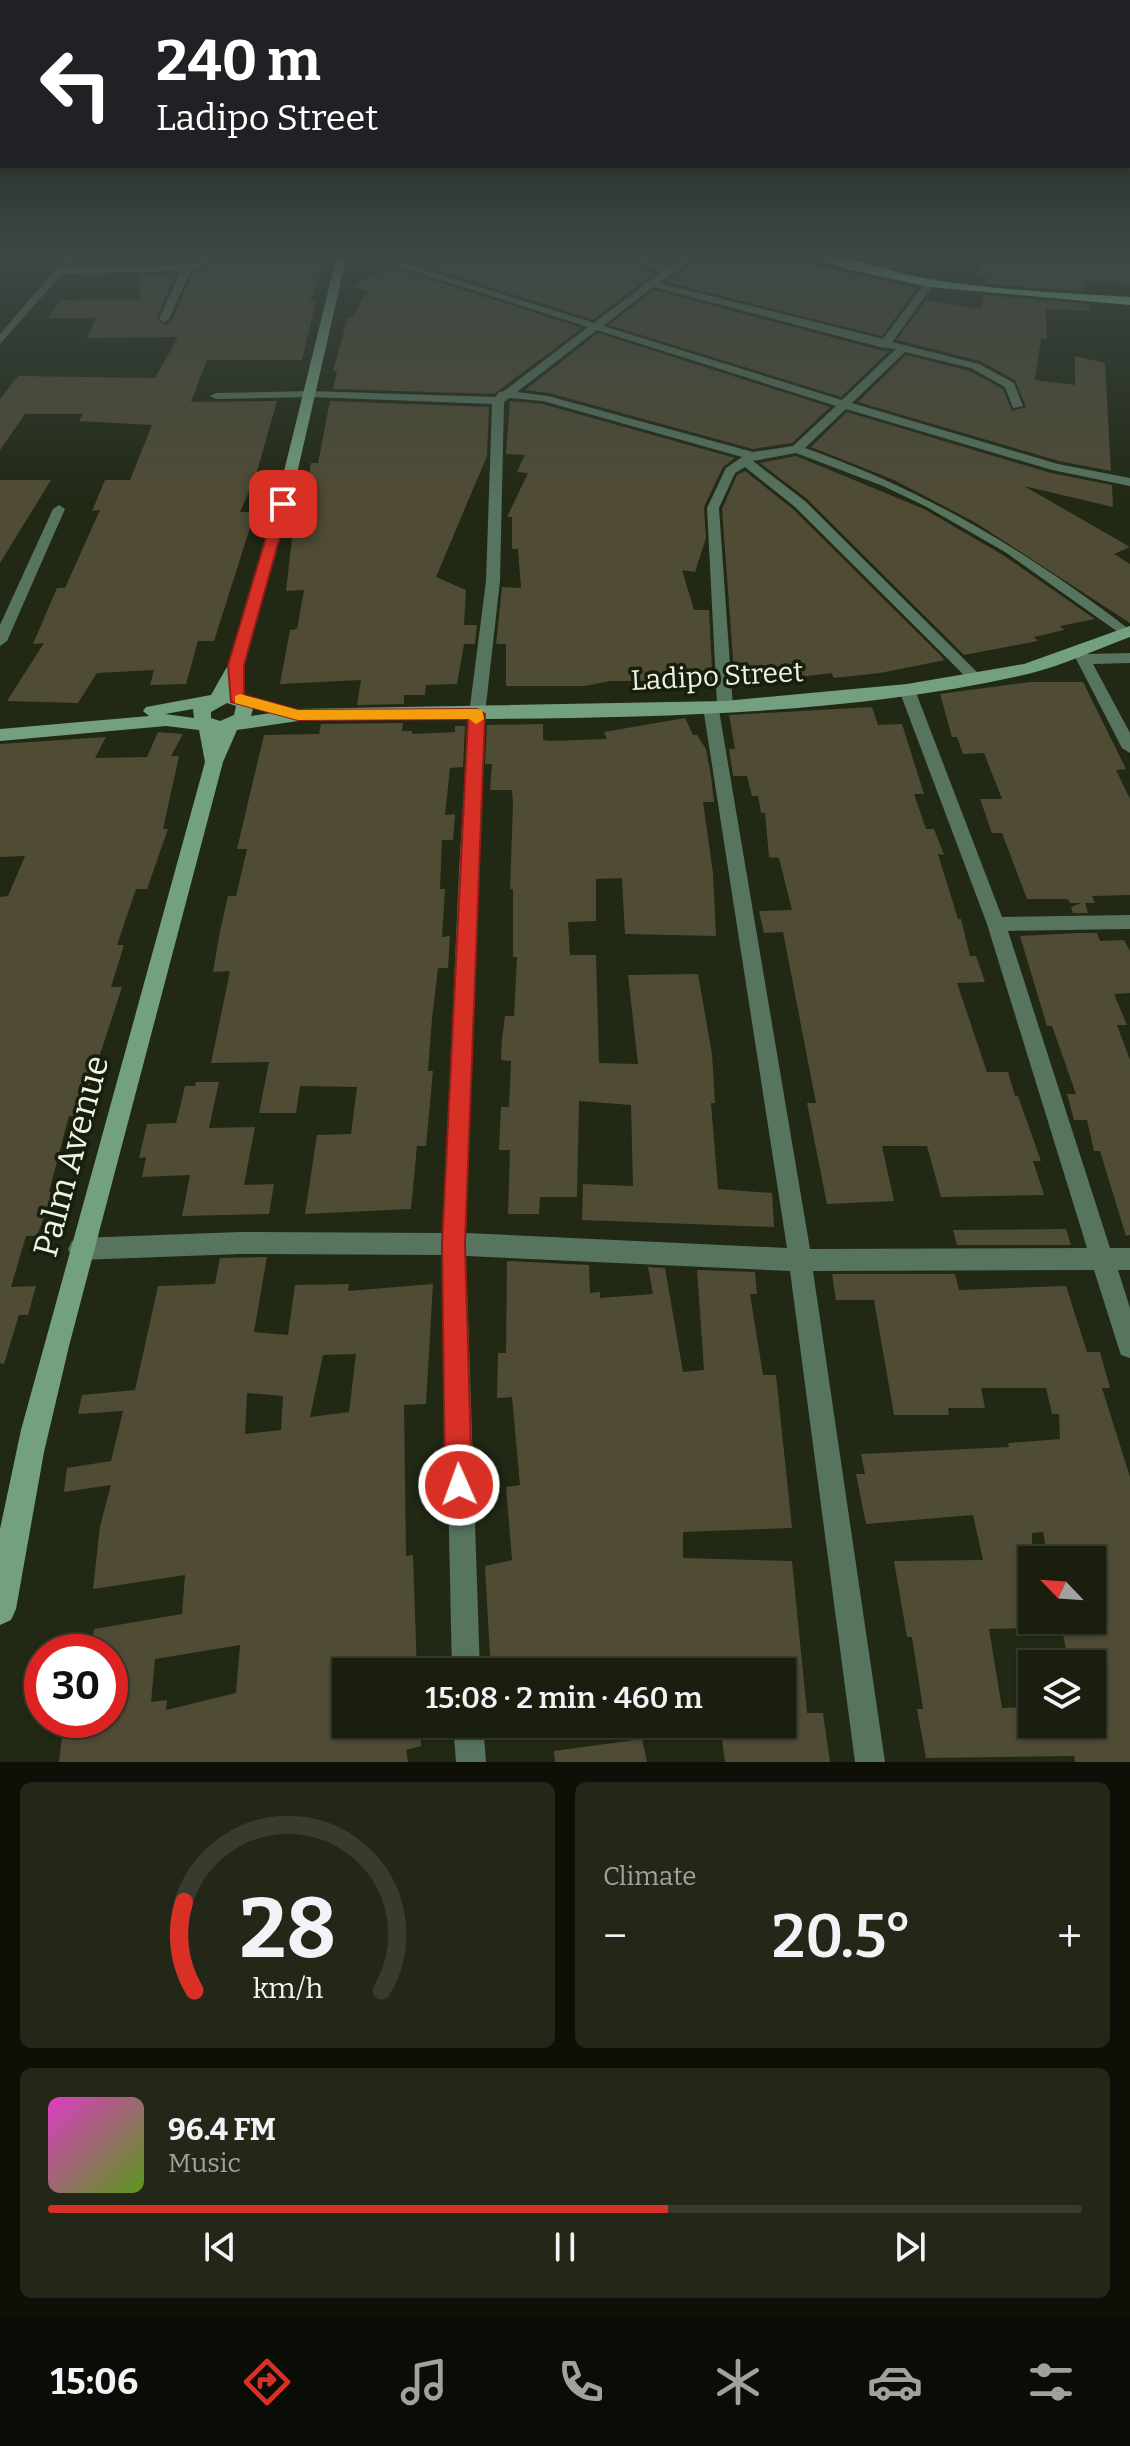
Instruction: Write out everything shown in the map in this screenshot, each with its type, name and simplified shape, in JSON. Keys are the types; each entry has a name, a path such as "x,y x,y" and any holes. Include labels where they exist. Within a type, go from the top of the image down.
{"street":[{"path":"207,725 200,714 205,705 217,699 236,665 323,337"},
{"path":"500,397 579,337"},
{"path":"626,337 1056,467 1130,482"},
{"path":"854,337 975,366 1010,385 1017,406"},
{"path":"884,345 890,337"},
{"path":"797,449 902,349"},
{"path":"216,396 310,394 544,398 749,458 800,504 977,680"},
{"path":"466,1658 454,1244 477,714 493,581 500,397"},
{"path":"870,1762 718,707 713,508 730,471 749,458 797,449 862,470 973,524 1128,632"},
{"path":"0,641 59,509"},
{"name":"Ladipo Street","path":"230,725 298,715 477,714 718,707 907,690 977,680 1082,655 1128,632"},
{"path":"1082,655 1130,658"},
{"path":"1082,655 1130,748"},
{"path":"0,735 166,720 230,725 242,718 246,709 237,698 236,665"},
{"path":"907,690 996,924 1130,1346"},
{"path":"0,727 167,710 237,698"},
{"name":"Ladipo Street","path":"237,698 298,715"},
{"name":"Palm Avenue","path":"0,1609 34,1433 80,1249 214,762 207,725"},
{"path":"214,762 230,725"},
{"path":"996,924 1130,922"},
{"path":"80,1249 240,1243 454,1244 800,1260 1130,1259"},
{"path":"469,1738 471,1762"}],"building":[{"path":"178,337 307,337 302,360 207,360 191,402 277,401 256,475 240,512 255,512 214,641 198,641 186,684 150,685 154,670 97,673 78,703 7,701 44,643 33,644 57,588 65,588 100,510 92,511 105,480 130,480 152,425 79,421 83,414 25,414 0,450 0,399 18,376 155,378"},
{"path":"342,337 570,337 494,394 333,389 337,371 333,371"},
{"path":"593,337 611,337 830,407 792,443 753,449 549,393 525,390"},
{"path":"648,337 831,337 889,351 841,397"},
{"path":"899,337 1047,337 1041,338 1035,380 1075,385 1075,356 1105,363 1111,471 1059,461 858,402 906,355 970,371 1003,389 1012,411 1026,407 1015,380 980,361 897,340"},
{"path":"330,401 489,407 487,456 436,577 466,590 464,625 477,625 475,644 464,644 457,684 426,685 425,695 404,695 404,704 357,705 361,680 280,684 290,630 297,629 304,590 286,591 292,538 315,491 306,491 311,463 318,463"},
{"path":"510,401 542,404 735,458 723,467 704,507 706,538 695,572 682,570 694,610 709,610 713,686 667,687 667,684 646,684 646,681 610,681 585,686 506,686 506,644 496,644 502,587 521,588 518,549 512,549 512,517 507,517 528,473 517,472 525,455 506,454"},
{"path":"847,412 1051,473 1112,485 1113,507 1024,486 1130,547 1114,554 1130,564 1130,623 976,523 894,480 811,447"},
{"path":"796,456 924,509 1003,555 1095,619 1060,626 1064,630 1034,637 1038,641 964,655 807,499 760,463"},
{"path":"745,471 793,509 945,660 880,673 834,678 831,673 735,686 722,509 737,475"},
{"path":"0,480 51,480 0,563"},
{"path":"1030,682 1083,682 1126,769 1116,770 1130,799 1130,895 1092,896 1095,903 1085,903 1088,913 1073,913 1071,907 1081,903 1070,903 1068,899 1027,899 1002,833 992,833 980,799 1002,799 984,753 963,754 957,737 952,737 940,694"},
{"path":"872,707 878,725 902,724 924,794 914,794 926,829 934,829 944,855 938,854 958,919 961,919 970,956 976,956 985,982 957,983 987,1072 1008,1072 1015,1096 1018,1096 1041,1161 1033,1161 1044,1195 941,1197 927,1146 882,1146 894,1201 827,1204 807,1103 816,1103 783,932 764,933 759,911 792,910 779,858 769,857 765,813 761,813 758,796 752,796 747,776 733,776 729,749 735,749 729,715"},
{"path":"685,718 693,735 697,735 706,749 711,776 714,802 703,802 713,873 716,936 625,934 622,878 596,879 596,921 568,922 570,955 596,955 599,1063 638,1064 628,975 698,974 712,1054 715,1103 711,1103 718,1189 772,1193 774,1227 582,1220 583,1184 633,1186 631,1105 579,1101 577,1197 540,1197 539,1214 508,1214 510,1150 499,1150 501,1107 509,1107 511,1061 501,1060 502,1039 505,1016 514,1016 517,957 513,957 513,889 510,889 513,804 512,790 490,790 492,764 485,764 487,725 543,724 543,740 549,741 607,739 604,732"},
{"path":"403,723 402,731 412,731 412,734 455,732 455,726 465,726 463,767 450,768 445,815 455,814 453,840 442,840 440,889 445,889 442,937 450,936 448,968 438,968 432,1019 428,1071 433,1071 426,1146 417,1146 411,1209 305,1214 317,1135 351,1134 357,1087 300,1086 296,1113 259,1113 269,1062 211,1063 230,971 213,972 220,931 228,896 236,896 247,849 237,849 264,735 319,734 321,724"},
{"path":"158,732 183,734 171,756 179,756 163,829 168,829 147,889 136,889 117,945 124,945 111,987 122,987 80,1116 69,1116 49,1192 53,1192 37,1236 26,1236 11,1287 36,1286 28,1315 19,1315 4,1364 0,1363 0,897 8,896 25,856 0,857 0,744 106,737 95,758 147,757"},
{"path":"1097,933 1100,941 1124,940 1130,951 1130,993 1114,994 1127,1025 1117,1025 1130,1060 1130,1235 1126,1236 1100,1151 1094,1151 1087,1120 1074,1120 1067,1094 1076,1094 1052,1026 1047,1026 1020,936"},
{"path":"196,1082 219,1082 209,1128 255,1127 244,1185 274,1184 269,1214 182,1216 190,1175 142,1177 146,1157 139,1158 147,1124 176,1123 185,1086 195,1086"},
{"path":"1066,1229 1071,1245 957,1245 953,1230"},
{"path":"267,1257 254,1332 288,1335 295,1285 349,1284 348,1291 433,1284 426,1404 404,1405 406,1556 413,1555 417,1658 332,1658 332,1738 421,1738 421,1746 406,1750 408,1762 59,1762 62,1738 128,1738 128,1634 93,1634 94,1629 182,1614 185,1575 93,1589 100,1526 111,1485 64,1492 67,1468 111,1461 123,1411 78,1414 82,1395 135,1390 158,1286 215,1284 220,1258","holes":["356,1354 349,1412 310,1417 323,1355","247,1393 283,1396 281,1430 245,1434","240,1645 236,1693 166,1710 167,1700 151,1702 155,1659"]},
{"path":"507,1261 589,1265 590,1293 600,1292 600,1298 653,1294 648,1267 665,1268 683,1372 704,1370 697,1270 755,1272 757,1294 750,1294 763,1375 776,1375 792,1528 683,1532 683,1558 792,1561 807,1713 823,1713 830,1762 725,1762 722,1738 796,1738 796,1658 490,1658 485,1566 512,1560 506,1487 520,1485 512,1397 497,1398 498,1353 506,1353"},
{"path":"832,1274 955,1274 959,1290 1066,1286 1087,1352 1100,1352 1110,1388 1102,1388 1130,1477 1130,1762 1075,1762 1074,1756 926,1758 917,1709 923,1709 912,1637 907,1637 894,1561 983,1560 973,1515 866,1524 856,1474 865,1474 861,1454 1009,1447 1008,1443 1060,1439 1059,1414 1052,1414 1046,1388 981,1388 985,1408 948,1408 949,1415 894,1415 874,1300 836,1300","holes":["1043,1532 1046,1546 1106,1546 1106,1634 1063,1634 1066,1650 1106,1650 1106,1738 1018,1738 1018,1707 1002,1708 989,1629 1018,1628 1018,1546 1032,1546 1032,1533"]},
{"path":"642,1739 647,1762 555,1762 554,1751"}],"slow traffic":[{"path":"240,699 298,715 477,714 476,719"}],"route":[{"path":"283,504 236,665 237,698 298,715 477,714 454,1244 459,1485"}]}
